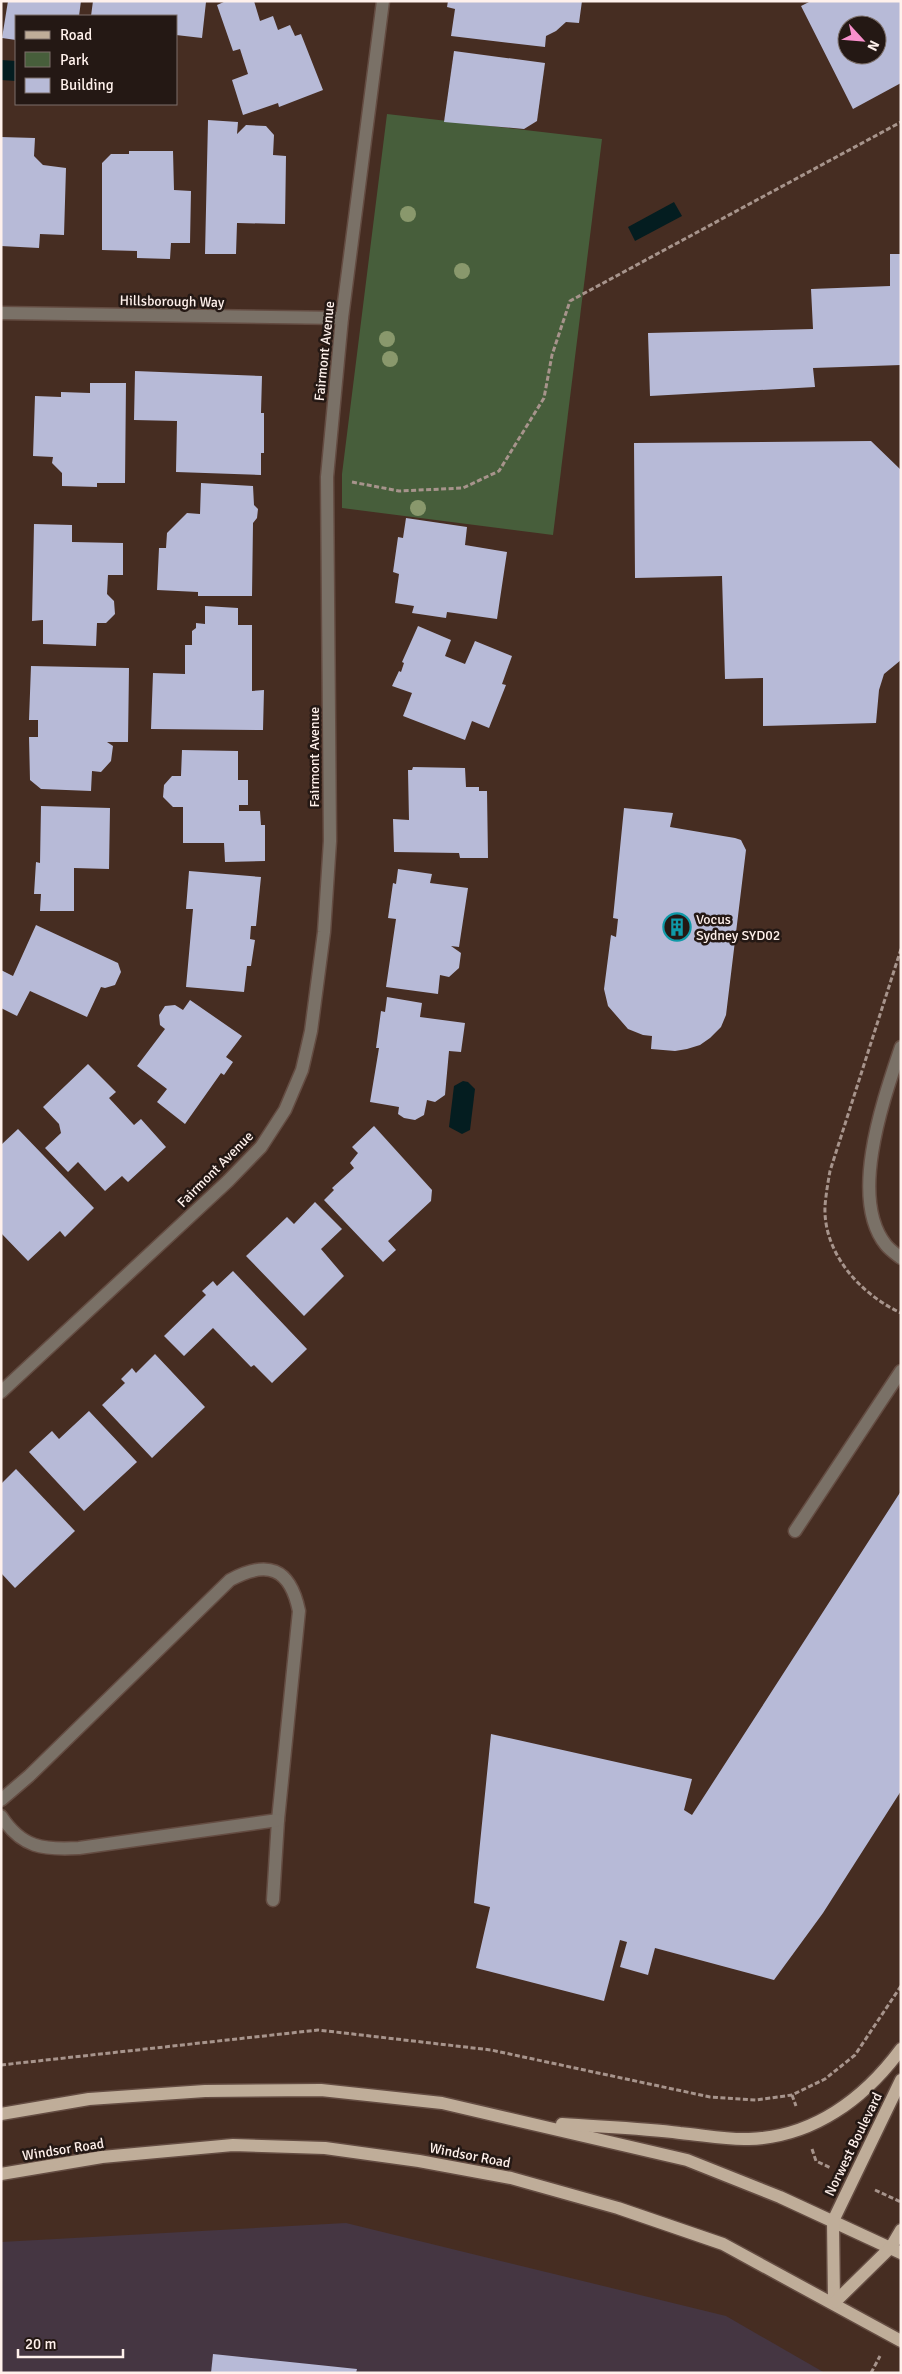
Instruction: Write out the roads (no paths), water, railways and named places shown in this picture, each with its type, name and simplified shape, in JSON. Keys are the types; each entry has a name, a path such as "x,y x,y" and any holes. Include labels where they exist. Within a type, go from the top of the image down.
{"main road":[{"path":"525,2121 681,2133 714,2138 748,2139 777,2137 831,2116 854,2099 878,2077 901,2048"},
{"name":"Norwest Boulevard","path":"833,2221 901,2080"},
{"path":"1,2114 89,2099 206,2091 321,2090 442,2103 687,2160 833,2221 896,2250"},
{"name":"Windsor Road","path":"1,2174 102,2157 233,2145 325,2148 419,2160 511,2178 618,2208 723,2244 901,2341"},
{"path":"833,2221 834,2304"},
{"path":"834,2304 896,2250 901,2230"}],"street":[{"name":"Fairmont Avenue","path":"1,1392 228,1181 261,1147 285,1110 302,1070 311,1031 324,932 330,841 327,476 342,318 383,1"},
{"name":"Hillsborough Way","path":"1,313 342,318"},
{"path":"901,1047 874,1138 869,1180 873,1215 886,1244 901,1258"},
{"path":"795,1531 901,1371"},
{"path":"1,1800 29,1776 230,1580 258,1568 272,1570 286,1580 296,1593 299,1611 278,1820 273,1900"},
{"path":"1,1816 23,1840 38,1847 58,1849 79,1848 278,1820"}],"water":[{"path":"1,60 15,61 15,81 1,80"},
{"path":"674,202 682,216 635,241 628,227"},
{"path":"463,1081 468,1082 475,1089 470,1130 462,1134 449,1127 454,1086"}],"place":[{"name":"Vocus Sydney SYD02","path":"677,927"}]}
